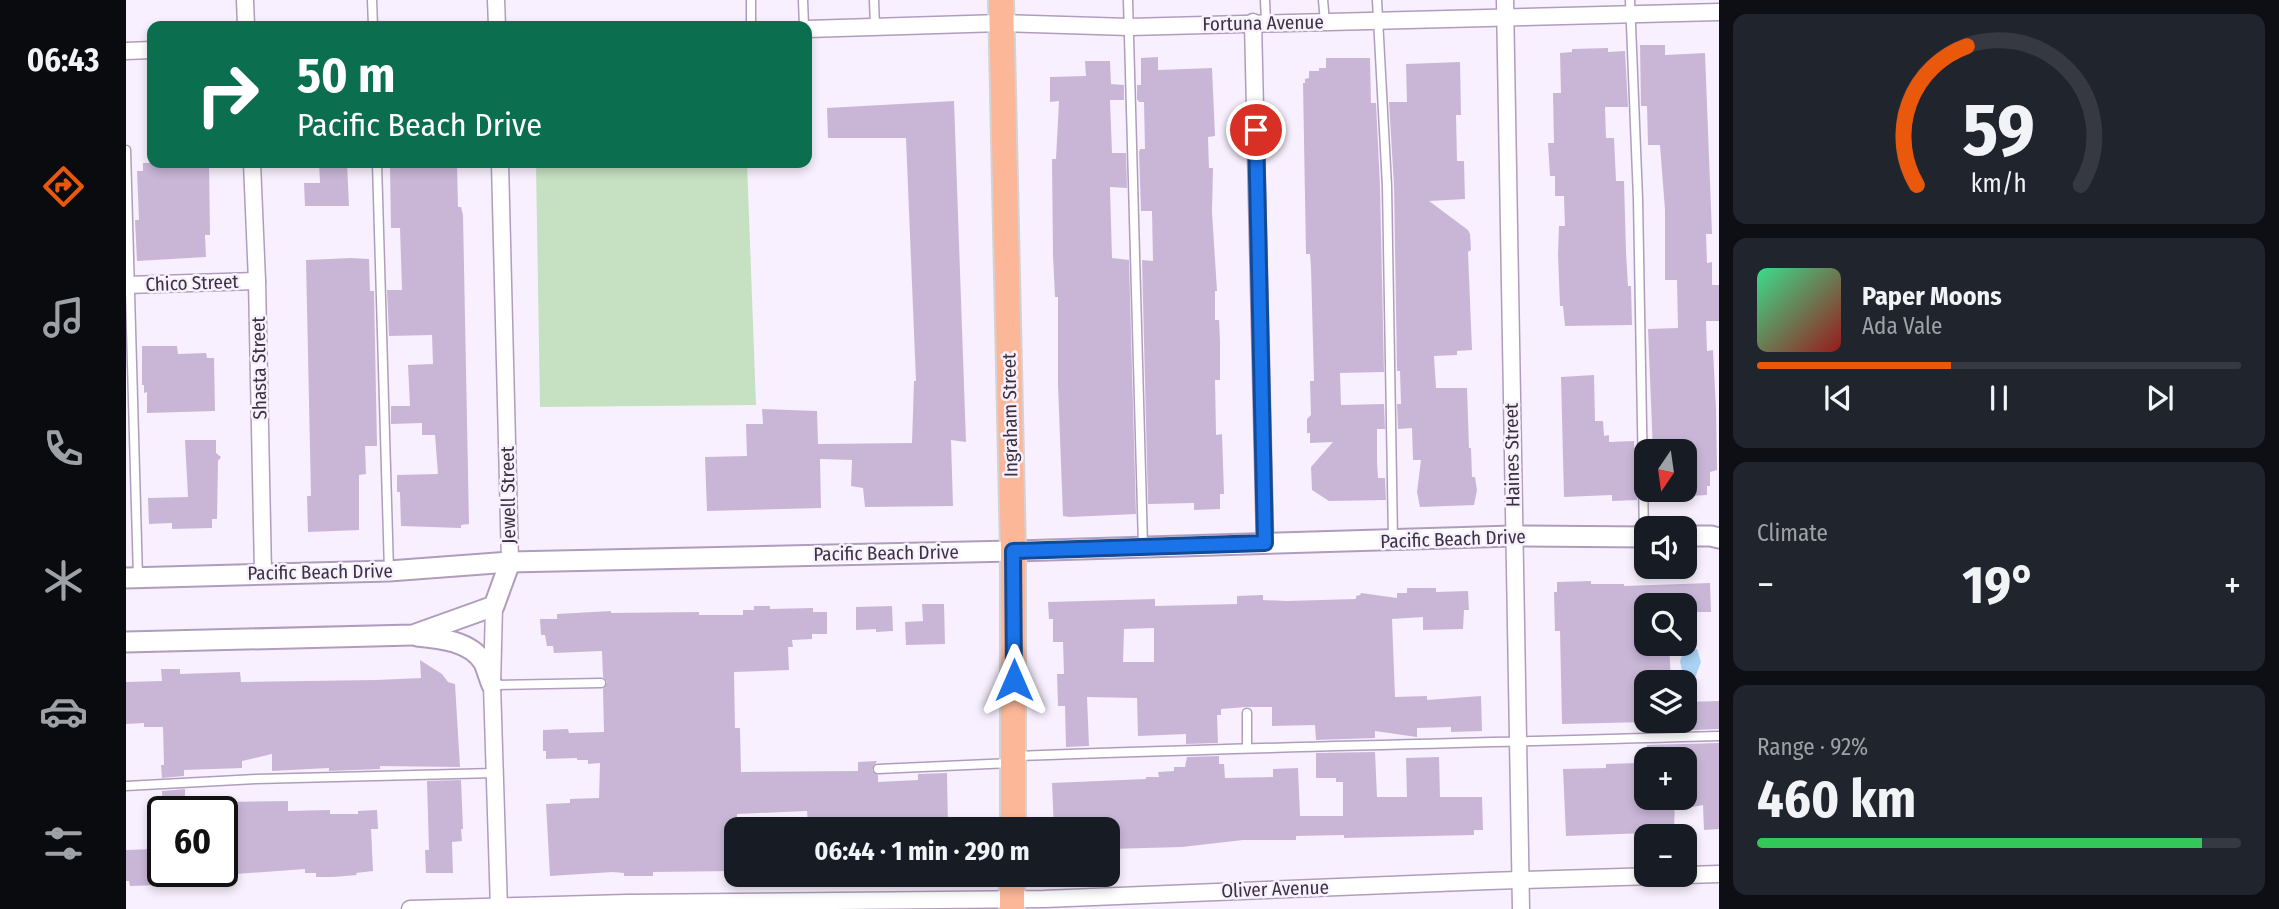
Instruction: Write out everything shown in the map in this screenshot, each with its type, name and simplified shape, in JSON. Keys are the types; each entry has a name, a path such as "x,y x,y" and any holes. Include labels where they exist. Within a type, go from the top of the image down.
{"main road":[{"name":"Ingraham Street","path":"1001,11 1013,551 1013,817"}],"street":[{"path":"245,0 246,21"},
{"path":"496,0 497,21"},
{"name":"Haines Street","path":"1505,0 1521,909"},
{"name":"Fortuna Avenue","path":"812,28 875,27 1001,11 1129,27 1506,17 1630,8 1719,12"},
{"path":"1259,22 1265,543"},
{"path":"126,51 147,50"},
{"name":"Shasta Street","path":"252,168 263,573"},
{"name":"Jewell Street","path":"499,908 492,684 494,606 510,562 500,168"},
{"name":"Chico Street","path":"128,285 257,281"},
{"name":"Pacific Beach Drive","path":"132,578 389,571 510,562 1513,536 1634,537"},
{"path":"1697,536 1719,538"},
{"path":"413,635 494,606"},
{"path":"126,642 413,635 442,639 468,649 483,661 492,684"},
{"name":"Oliver Avenue","path":"410,909 778,905 1012,894 1719,874"}],"lane":[{"path":"372,0 373,21"},
{"path":"751,0 751,21"},
{"path":"803,0 805,21"},
{"path":"874,0 875,27"},
{"path":"1128,0 1143,546"},
{"path":"1259,22 1265,0"},
{"path":"1324,0 1325,22"},
{"path":"1377,0 1387,186 1393,540"},
{"path":"1630,8 1638,199 1646,516"},
{"path":"126,150 132,578"},
{"path":"377,168 389,571"},
{"path":"492,684 601,683"},
{"path":"1247,712 1247,747"},
{"path":"878,769 1247,747 1516,743 1719,736"},
{"path":"126,786 256,779 495,773"}],"green space":[{"path":"536,168 747,168 756,405 540,407"}],"water":[{"path":"1697,649 1701,662 1697,673 1697,670 1682,670 1682,656 1697,656"}],"building":[{"path":"1640,45 1665,45 1665,55 1705,53 1712,234 1706,234 1707,263 1712,262 1712,285 1719,285 1719,321 1706,321 1707,351 1713,350 1717,470 1710,472 1707,495 1698,495 1698,439 1652,439 1648,329 1678,328 1677,280 1665,280 1665,210 1660,145 1648,145 1647,106 1641,106"},
{"path":"1608,48 1608,52 1625,51 1628,107 1605,107 1606,138 1614,138 1616,181 1624,181 1632,325 1565,326 1563,306 1560,306 1558,254 1559,226 1565,226 1564,196 1555,196 1555,176 1550,176 1548,143 1554,143 1553,93 1561,93 1560,53 1572,52 1572,49"},
{"path":"1158,57 1158,70 1212,68 1215,136 1208,137 1209,168 1213,168 1212,212 1217,291 1215,320 1219,320 1220,340 1220,380 1215,380 1216,435 1222,434 1224,494 1220,494 1220,509 1194,510 1194,503 1148,504 1142,260 1153,261 1152,211 1141,211 1139,152 1140,149 1145,149 1144,102 1137,99 1137,85 1141,85 1141,58"},
{"path":"1326,58 1370,58 1371,103 1376,103 1380,186 1384,372 1340,373 1341,405 1384,404 1385,429 1377,429 1377,462 1378,478 1385,478 1386,500 1329,501 1312,490 1311,467 1333,442 1310,443 1310,433 1307,433 1307,419 1311,415 1310,381 1314,381 1311,267 1310,254 1306,254 1303,83 1309,78 1309,71 1326,68"},
{"path":"1085,61 1110,61 1111,84 1124,85 1124,100 1110,100 1112,153 1126,153 1127,188 1110,187 1112,258 1129,260 1136,514 1070,517 1063,516 1058,297 1055,297 1053,255 1052,159 1056,159 1059,101 1050,102 1050,77 1086,76"},
{"path":"1460,62 1461,115 1456,115 1457,161 1464,161 1465,199 1429,201 1470,234 1471,250 1468,252 1472,350 1457,351 1457,355 1434,356 1436,388 1467,388 1469,448 1472,477 1475,477 1477,490 1474,505 1420,507 1417,492 1421,460 1413,460 1412,428 1398,429 1397,404 1401,404 1400,371 1397,371 1394,186 1389,102 1407,102 1406,64"},
{"path":"954,101 966,442 951,440 953,506 865,507 863,488 851,486 852,460 820,459 821,508 707,511 705,457 747,456 746,424 763,424 762,409 817,411 818,444 912,443 916,381 906,138 828,138 827,108"},
{"path":"143,163 147,163 147,168 209,168 210,235 205,235 206,257 137,261 137,171 143,171"},
{"path":"319,168 347,168 349,206 305,206 304,183 320,183"},
{"path":"390,168 457,168 458,207 461,207 463,215 469,524 461,525 461,528 401,526 397,475 438,474 435,435 422,435 422,423 391,424 391,406 410,406 408,365 433,364 432,335 389,336 387,290 402,290 400,228 391,228"},
{"path":"369,259 370,291 374,291 377,446 365,446 366,474 359,475 359,530 308,532 307,496 311,496 306,260"},
{"path":"142,346 177,346 178,354 206,353 207,358 214,358 215,411 147,413 147,392 144,393 142,385"},
{"path":"1594,375 1595,421 1603,421 1604,436 1609,435 1609,442 1634,441 1634,500 1612,501 1612,495 1564,497 1561,377"},
{"path":"185,440 216,440 216,453 221,457 218,461 217,519 212,519 212,528 172,529 172,523 149,524 148,498 188,497"},
{"path":"1591,581 1591,584 1624,586 1710,583 1711,612 1697,612 1697,593 1634,593 1634,656 1670,656 1670,670 1634,670 1634,722 1562,724 1560,631 1555,631 1554,592 1557,592 1557,582"},
{"path":"1407,588 1436,588 1436,592 1468,591 1469,610 1464,610 1463,629 1423,630 1423,617 1392,619 1395,697 1427,696 1427,700 1481,696 1482,731 1451,732 1451,727 1417,728 1417,737 1375,731 1375,738 1316,740 1315,725 1272,726 1272,707 1246,707 1221,709 1221,715 1217,715 1218,743 1186,744 1186,734 1138,736 1137,698 1087,697 1089,746 1066,747 1065,706 1058,706 1057,674 1064,674 1063,642 1053,642 1053,619 1049,619 1048,602 1155,599 1155,606 1237,604 1237,596 1263,595 1263,600 1287,601 1356,599 1361,593 1397,598 1397,593 1407,593","holes":["1154,628 1154,662 1123,662 1124,629"]},
{"path":"922,604 944,604 945,644 906,645 905,622 923,621"},
{"path":"754,606 770,606 770,609 813,608 813,612 827,612 827,634 812,634 812,639 792,640 793,647 788,647 789,670 734,672 735,728 740,728 741,772 858,771 858,762 877,761 872,770 878,775 878,782 918,780 918,774 947,773 948,817 807,817 807,811 737,814 737,817 724,817 724,871 653,872 653,876 624,876 624,873 613,872 550,876 546,804 570,803 570,799 599,798 600,763 588,764 588,760 577,758 546,759 546,751 543,751 543,730 568,729 569,733 604,732 603,689 607,682 603,677 602,651 554,653 553,646 547,646 545,635 541,635 540,619 557,619 557,614 611,611 743,615 743,610 754,610"},
{"path":"892,606 893,631 856,630 856,607"},
{"path":"420,660 442,674 448,682 455,684 460,767 380,766 380,769 272,771 272,754 242,761 242,768 184,770 184,776 162,778 163,727 144,727 144,723 126,724 126,682 162,681 161,669 180,669 180,674 240,672 241,682 376,680 421,678"},
{"path":"1719,701 1719,729 1697,730 1697,702"},
{"path":"1719,743 1719,829 1704,830 1703,805 1697,806 1697,747 1647,745"},
{"path":"1375,752 1377,797 1407,797 1406,758 1439,757 1440,797 1482,797 1483,830 1474,830 1474,835 1344,838 1344,835 1296,836 1296,840 1243,840 1182,847 1120,849 1120,817 1053,817 1052,783 1159,777 1158,772 1185,767 1187,757 1219,756 1219,764 1224,764 1225,778 1273,777 1273,769 1298,768 1300,816 1343,816 1343,782 1336,782 1336,778 1316,778 1316,753"},
{"path":"1634,763 1634,810 1675,810 1674,824 1634,824 1634,833 1566,836 1563,769 1606,768 1606,764"},
{"path":"461,780 462,841 452,842 453,873 426,873 425,850 429,850 427,781"},
{"path":"185,789 185,796 162,796 162,791"},
{"path":"288,801 288,811 330,810 330,814 358,814 358,811 377,810 378,829 371,829 373,871 333,877 316,877 316,873 305,873 305,869 238,874 238,802"},
{"path":"147,849 147,885 130,886 129,881 126,881 126,850"}],"route":[{"path":"1014,680 1013,551 1265,543 1256,130"}]}
